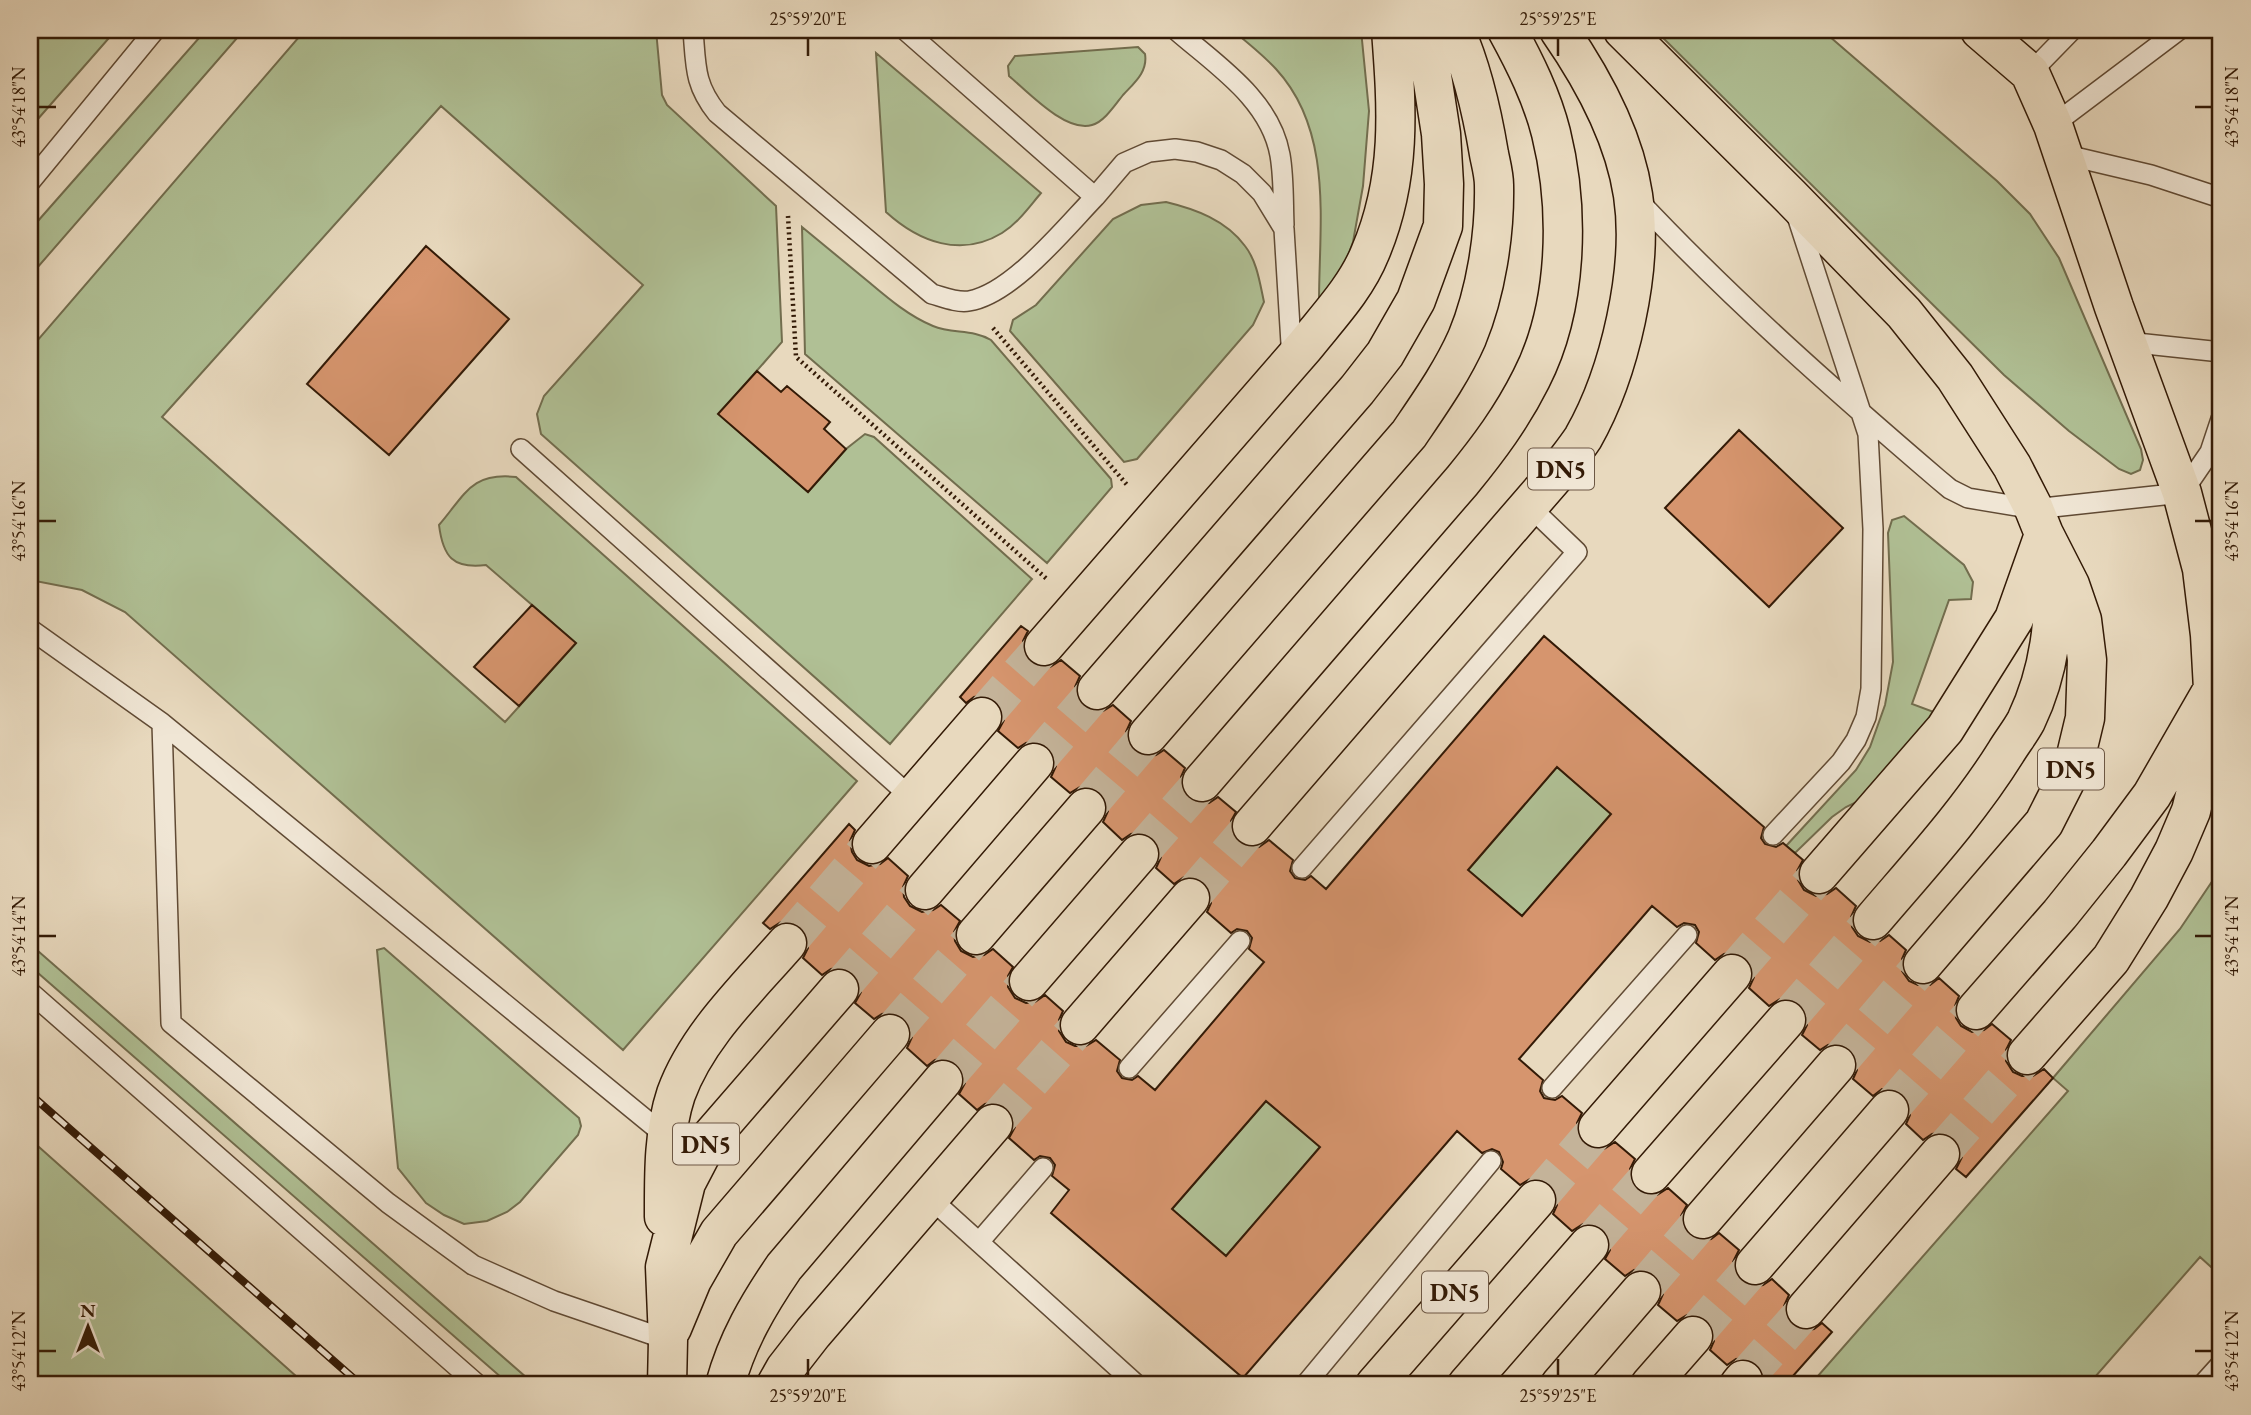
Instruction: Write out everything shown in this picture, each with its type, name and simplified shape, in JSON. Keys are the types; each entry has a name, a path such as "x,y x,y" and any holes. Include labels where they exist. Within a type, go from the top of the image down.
{"highway":[{"path":"1044,646 1292,360 1345,296 1370,254 1389,191 1396,141 1391,30"},
{"path":"1097,691 1357,390 1385,354 1416,300 1443,226 1444,184 1441,134 1422,30"},
{"path":"1148,735 1409,434 1441,387 1467,337 1482,289 1492,238 1494,183 1485,128 1463,47 1455,30"},
{"name":"DN5","path":"1202,782 1462,481 1500,434 1532,377 1553,319 1563,262 1561,189 1551,132 1528,69 1507,30"},
{"name":"DN5","path":"1252,826 1558,472 1583,437 1603,393 1629,307 1636,253 1633,195 1622,149 1604,105 1577,55 1559,30"},
{"name":"DN5","path":"1623,30 1790,195 1904,313 1955,377 2012,466 2070,585 2082,620 2087,660 2085,718 2074,764 2044,823 1923,964"},
{"path":"1980,30 2030,73 2057,139 2182,493 2202,569 2213,689 2204,759 2191,811 2174,851 2149,898 2110,958 2027,1055"},
{"path":"1819,874 1945,729 2014,619 2030,579 2039,522"},
{"name":"DN5","path":"1872,920 1986,783 2026,720 2043,672 2052,632 2054,589 2039,522"},
{"path":"1976,1010 2060,915 2152,795 2213,689"},
{"path":"872,844 982,717"},
{"path":"925,890 1034,763"},
{"path":"976,935 1086,808"},
{"path":"1029,981 1139,854"},
{"path":"1080,1025 1190,898"},
{"name":"DN5","path":"667,1385 664,1180 667,1137 676,1095 692,1059 720,1021 787,943"},
{"path":"1598,1128 1732,974"},
{"name":"DN5","path":"665,1267 685,1183 709,1139 839,989"},
{"path":"1651,1174 1786,1020"},
{"name":"DN5","path":"668,1340 692,1280 719,1233 890,1034"},
{"path":"1703,1219 1836,1065"},
{"path":"725,1385 743,1332 784,1267 943,1080"},
{"path":"1755,1265 1889,1110"},
{"path":"776,1385 813,1333 993,1124"},
{"path":"1806,1309 1940,1154"},
{"name":"DN5","path":"1375,1385 1536,1200"},
{"name":"DN5","path":"1467,1385 1589,1245"},
{"path":"1560,1385 1642,1291"},
{"path":"1650,1385 1693,1336"}],"lane":[{"path":"30,182 155,30"},
{"path":"693,30 697,75 704,97 717,113 932,294 952,300 970,301 993,292 1015,278 1095,197 1124,163 1149,152 1175,149 1197,152 1221,160 1243,174 1262,193 1284,229"},
{"path":"905,30 1095,197"},
{"path":"1176,30 1251,96 1273,130 1280,156 1292,360"},
{"path":"2030,73 2072,30"},
{"path":"2179,30 2057,139 2221,198"},
{"path":"1633,195 1679,244 1771,333 1950,489 1968,498 2039,522 2182,493 2210,452 2221,419"},
{"path":"1773,835 1841,762 1856,740 1866,717 1871,689 1873,529 1868,434 1790,195"},
{"path":"2127,342 2221,352"},
{"path":"521,449 912,798"},
{"path":"1302,868 1577,552 1529,506"},
{"path":"30,629 162,723 667,1137"},
{"path":"162,723 171,1023 388,1203 473,1265 554,1301 668,1340"},
{"path":"1552,1088 1687,935"},
{"path":"1129,1068 1240,941"},
{"path":"30,992 478,1385"},
{"path":"1304,1385 1491,1161"},
{"path":"979,1242 1043,1168"},
{"path":"929,1198 1137,1385"},
{"path":"2202,1385 2221,1364"}],"path":[{"path":"786,173 796,357 1079,607"},
{"path":"970,301 1156,518"}],"green space":[{"path":"30,30 116,30 30,128"},
{"path":"206,30 244,30 30,276 30,230"},
{"path":"305,30 656,30 662,95 667,105 776,206 782,342 719,414 808,492 846,449 865,434 874,437 1032,579 890,744 541,434 537,414 544,396 643,285 441,106 162,417 505,722 576,643 486,565 465,565 452,558 443,545 439,525 463,495 479,482 501,476 516,477 857,781 623,1050 125,612 82,590 30,580 30,349"},
{"path":"1232,30 1361,30 1369,111 1363,186 1353,242 1342,272 1319,302 1319,180 1307,121 1294,94 1276,69"},
{"path":"1655,30 1822,30 1997,181 2030,214 2059,258 2141,449 2143,460 2140,470 2131,474 2119,469 2069,431 2004,375"},
{"path":"1138,47 1145,54 1142,72 1109,113 1092,125 1082,126 1059,117 1009,76 1008,66 1015,56"},
{"path":"876,53 1041,193 1008,229 987,241 956,245 941,243 912,231 886,212"},
{"path":"1166,202 1209,217 1237,237 1245,246 1258,273 1264,302 1253,325 1137,459 1124,462 1010,331 1013,320 1036,305 1113,219 1141,205"},
{"path":"802,227 892,301 916,317 933,326 977,334 991,340 1111,479 1112,487 1047,563 805,354"},
{"path":"1904,516 1964,565 1973,582 1971,599 1949,600 1912,704 1939,714 1871,795 1832,817 1795,853 1786,846 1856,770 1870,747 1885,705 1893,662 1888,533 1892,520"},
{"path":"1557,767 1611,814 1522,916 1468,870"},
{"path":"2221,863 2221,1276 2200,1257 2088,1385 1810,1385 2068,1091 2053,1078 2180,929 2213,880"},
{"path":"30,944 535,1385 510,1385 30,966"},
{"path":"384,948 579,1118 581,1126 578,1135 520,1202 507,1212 487,1221 464,1224 444,1215 426,1203 398,1168 377,950"},
{"path":"1266,1101 1320,1147 1226,1256 1172,1209"},
{"path":"30,1139 306,1385 30,1385"}],"building":[{"path":"426,246 509,319 389,455 307,384"},
{"path":"757,371 781,392 787,386 830,422 824,429 846,449 808,492 718,414"},
{"path":"1739,430 1843,528 1769,607 1665,508"},
{"path":"532,605 576,643 519,706 474,667"},
{"path":"1021,626 1028,631 1023,641 1023,652 1030,663 1040,668 1050,667 1061,660 1080,676 1075,687 1082,706 1094,712 1103,711 1113,705 1131,721 1126,732 1133,751 1145,757 1164,750 1185,768 1181,777 1181,789 1188,799 1199,804 1209,803 1218,797 1236,812 1231,821 1231,833 1238,843 1249,848 1259,847 1269,840 1293,860 1290,871 1295,878 1305,880 1311,876 1326,889 1544,636 1764,827 1761,838 1765,844 1776,847 1783,843 1803,860 1797,871 1798,880 1804,890 1816,896 1827,894 1836,888 1856,906 1851,917 1852,927 1858,936 1870,942 1880,941 1889,935 1906,950 1902,959 1902,971 1909,981 1918,985 1930,985 1939,978 1959,996 1955,1006 1956,1018 1961,1026 1972,1032 1984,1030 1992,1024 2011,1040 2006,1050 2006,1061 2013,1072 2022,1076 2033,1076 2044,1069 2053,1078 1966,1177 1956,1169 1962,1157 1961,1147 1955,1138 1943,1132 1932,1134 1923,1140 1906,1124 1910,1115 1910,1103 1903,1093 1894,1089 1882,1089 1873,1096 1853,1079 1857,1070 1857,1058 1851,1049 1839,1043 1820,1050 1802,1035 1807,1025 1807,1014 1800,1003 1791,999 1780,999 1769,1006 1749,988 1754,977 1747,958 1735,952 1724,954 1715,960 1696,943 1699,932 1695,925 1684,923 1677,927 1652,906 1519,1059 1543,1080 1540,1091 1544,1098 1555,1100 1562,1096 1582,1113 1577,1123 1577,1134 1584,1145 1593,1149 1604,1149 1615,1142 1635,1159 1630,1169 1630,1180 1637,1191 1646,1195 1657,1195 1668,1188 1687,1205 1681,1216 1688,1235 1700,1241 1711,1239 1719,1233 1739,1250 1733,1262 1740,1281 1752,1287 1763,1285 1772,1279 1789,1295 1784,1306 1785,1316 1791,1325 1803,1331 1814,1329 1822,1323 1832,1332 1785,1385 1764,1385 1764,1373 1756,1363 1746,1358 1736,1359 1727,1365 1710,1350 1714,1341 1714,1330 1707,1319 1697,1314 1687,1315 1677,1321 1658,1305 1663,1294 1662,1284 1655,1274 1644,1269 1634,1270 1625,1276 1605,1259 1610,1250 1610,1239 1603,1228 1593,1223 1583,1224 1572,1231 1553,1214 1557,1205 1557,1194 1550,1183 1540,1178 1530,1179 1520,1185 1501,1169 1503,1162 1499,1152 1492,1149 1482,1153 1457,1131 1243,1378 1051,1213 1069,1190 1052,1176 1055,1165 1050,1158 1040,1156 1034,1160 1009,1138 1015,1127 1014,1117 1008,1108 996,1102 985,1104 977,1110 959,1094 965,1083 958,1064 946,1058 935,1060 927,1066 907,1048 912,1037 911,1027 905,1018 893,1012 874,1019 855,1003 861,992 854,973 842,967 831,969 822,975 803,958 808,948 808,937 801,926 792,922 781,922 770,929 763,923 849,824 855,830 850,841 857,860 869,866 880,864 888,858 908,876 903,887 904,897 910,906 922,912 941,905 960,921 954,932 955,941 961,951 973,957 984,955 993,949 1013,967 1008,976 1008,987 1015,998 1026,1003 1035,1002 1045,995 1063,1011 1059,1020 1059,1031 1066,1042 1075,1046 1086,1046 1096,1040 1120,1060 1117,1071 1122,1078 1132,1080 1138,1076 1155,1090 1264,962 1249,949 1252,938 1247,931 1237,929 1231,933 1207,912 1211,903 1211,892 1204,881 1195,877 1184,877 1174,884 1156,868 1161,857 1160,848 1154,838 1142,832 1131,834 1122,840 1103,822 1108,811 1101,792 1089,786 1080,787 1070,793 1051,777 1056,766 1055,756 1049,747 1037,741 1018,748 998,731 1004,720 997,701 985,695 974,697 966,703 960,697","holes":["1557,767 1611,814 1522,916 1468,870","1266,1101 1320,1147 1226,1256 1172,1209"]}],"tunnel":[{"path":"982,717 1044,646"},
{"path":"1034,763 1097,690"},
{"path":"1086,808 1148,735"},
{"path":"1139,854 1202,782"},
{"path":"1190,898 1252,826"},
{"path":"787,943 872,844"},
{"path":"1732,974 1819,874"},
{"path":"839,989 925,890"},
{"path":"1786,1020 1873,920"},
{"path":"890,1034 976,935"},
{"path":"1836,1065 1923,964"},
{"path":"943,1080 1029,981"},
{"path":"1889,1110 1976,1010"},
{"path":"993,1124 1080,1025"},
{"path":"1940,1154 2027,1055"},
{"path":"1536,1200 1598,1128"},
{"path":"1589,1245 1651,1174"},
{"path":"1641,1291 1703,1219"},
{"path":"1693,1336 1755,1265"},
{"path":"1743,1380 1806,1309"}],"railway":[{"path":"30,1094 361,1385"}]}
